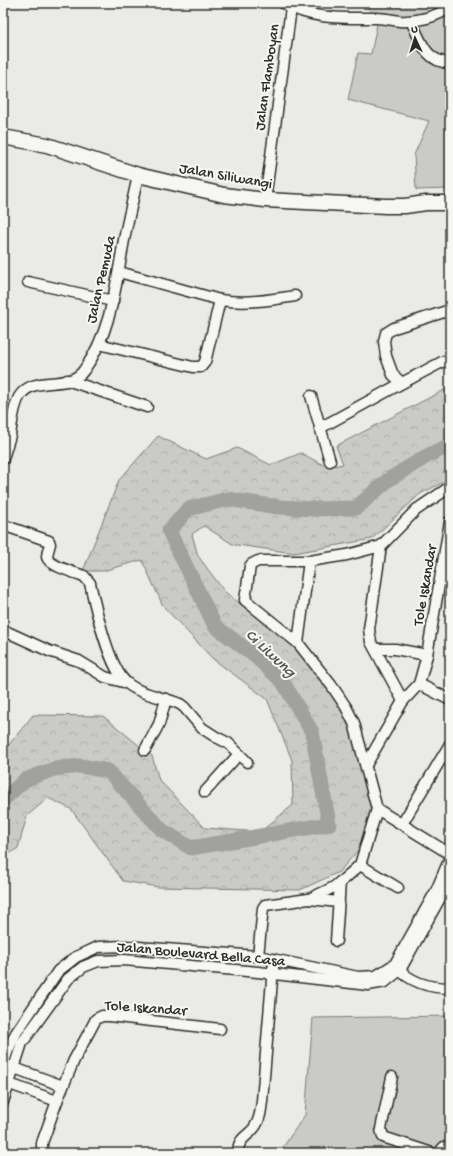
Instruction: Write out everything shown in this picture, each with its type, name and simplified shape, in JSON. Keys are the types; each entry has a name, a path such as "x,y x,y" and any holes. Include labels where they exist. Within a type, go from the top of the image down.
{"main road":[{"name":"Jalan Siliwangi","path":"3,137 47,145 138,175 224,194 265,200 386,206 450,203"}],"street":[{"name":"Jalan Flamboyan","path":"265,200 287,5 321,17 383,18 399,21 411,21 427,17 450,8"},
{"path":"411,21 431,57 443,63 450,63"},
{"name":"Jalan Pemuda","path":"3,459 13,415 20,397 25,390 38,384 74,378 83,372 99,344 113,301 138,175"},
{"path":"119,272 220,300 249,302 266,301 295,296"},
{"path":"28,282 113,301"},
{"path":"99,344 193,367 201,367 205,362 220,300"},
{"path":"402,383 393,375 386,356 384,341 386,333 394,328 450,310"},
{"path":"320,428 402,383 450,359"},
{"path":"67,380 147,407"},
{"path":"311,396 330,461"},
{"path":"309,899 328,890 340,882 360,865 377,809 354,723 346,707 332,686 298,643 245,600 249,570 252,564 258,561 309,561 347,555 381,546 416,510 450,486"},
{"name":"Tole Iskandar","path":"366,765 403,701 419,684 427,655 450,521"},
{"path":"3,525 49,541 50,544 47,556 49,560 56,565 84,576 87,579 90,583 96,612 105,641 115,664 127,683"},
{"path":"381,546 369,629 371,642 403,701"},
{"path":"298,643 309,561"},
{"path":"3,630 49,651 79,661 105,677 127,683 141,691 180,704 202,728 228,743 247,762"},
{"path":"376,649 395,649 427,655"},
{"path":"419,684 450,700"},
{"path":"145,750 159,724 166,699"},
{"path":"402,824 450,744"},
{"path":"205,792 239,754"},
{"path":"377,809 450,854"},
{"name":"Jalan Boulevard Bella Casa","path":"3,1064 16,1032 58,971 76,957 98,947 124,946 258,956 358,977 376,976 397,967 436,891 450,858"},
{"path":"360,865 398,888"},
{"name":"Jalan Boulevard Bella Casa","path":"3,1102 6,1082 14,1068 22,1043 68,979 83,967 98,961 124,960 273,973 368,985 385,982 397,967 450,880"},
{"path":"336,941 340,882"},
{"path":"258,956 265,905 309,899 339,902"},
{"path":"238,1153 240,1142 243,1137 254,1128 260,1115 274,959"},
{"path":"397,967 420,983 435,987 450,988"},
{"name":"Tole Iskandar","path":"57,1101 74,1060 96,1019 102,1016 220,1029"},
{"path":"3,1064 63,1086"},
{"path":"392,1077 381,1134 383,1137 432,1153"},
{"path":"6,1082 57,1101 42,1143 42,1153"},
{"path":"439,1153 444,1147 450,1147"}],"green space":[{"path":"356,3 450,3 450,189 416,190 414,155 429,121 348,100 358,53 371,54 377,24 366,4"},
{"path":"450,387 450,479 420,494 372,539 294,553 234,545 204,526 192,534 198,556 224,591 322,668 354,716 372,815 360,848 339,872 300,890 158,887 123,881 71,809 48,798 27,816 18,848 3,858 3,752 33,715 103,716 152,756 159,780 205,828 260,832 293,805 292,760 267,699 213,659 163,606 142,560 103,571 83,571 119,480 158,436 206,459 237,448 271,465 301,453 327,467 343,464 336,446"},
{"path":"450,1016 450,1153 279,1153 305,1115 313,1018"}],"waterway":[{"name":"Ci Liwung","path":"3,800 25,780 54,769 80,766 108,771 162,830 191,848 329,824 312,732 283,682 255,656 215,626 169,531 188,509 228,499 278,507 315,509 356,508 388,480 427,456 450,445"}]}
